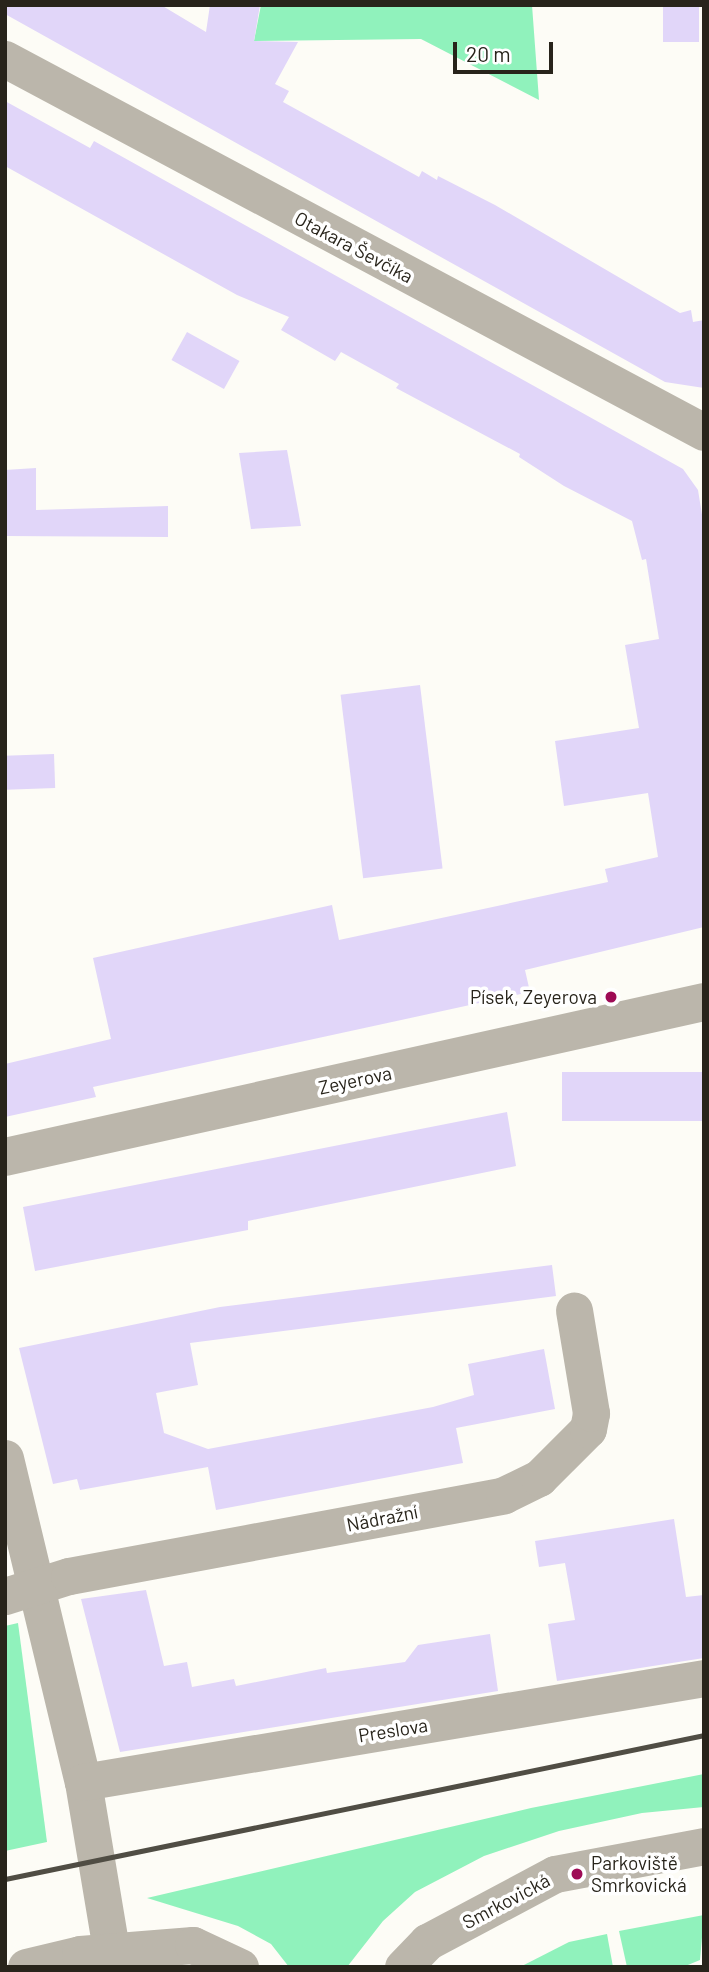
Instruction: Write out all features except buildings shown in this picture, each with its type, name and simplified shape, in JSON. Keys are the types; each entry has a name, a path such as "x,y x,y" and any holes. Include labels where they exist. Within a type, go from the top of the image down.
{"street":[{"name":"Otakara Ševčíka","path":"5,59 704,432"},
{"name":"Zeyerova","path":"5,1157 704,1002"},
{"name":"Nádražní","path":"21,1591 504,1495 539,1478 588,1429 591,1413 574,1310"},
{"path":"5,1458 21,1591 83,1782 113,1958"},
{"name":"Preslova","path":"83,1782 704,1678"},
{"name":"Smrkovická","path":"403,1967 427,1942 555,1874 704,1846"},
{"path":"26,1967 113,1958 193,1945 240,1967"}],"green space":[{"path":"261,5 532,5 539,100 421,39 254,41"},
{"path":"18,1623 47,1842 5,1851 5,1626"},
{"path":"704,1774 704,1807 642,1813 559,1831 484,1856 415,1892 383,1921 347,1967 289,1967 271,1944 238,1926 147,1898 531,1808"},
{"path":"704,1915 700,1960 683,1967 627,1967 619,1931"},
{"path":"607,1934 613,1967 520,1967 569,1942"}],"railway":[{"path":"5,1879 704,1735"}],"place":[{"name":"Písek, Zeyerova","path":"611,997"},
{"name":"Parkoviště Smrkovická","path":"577,1874"}]}
